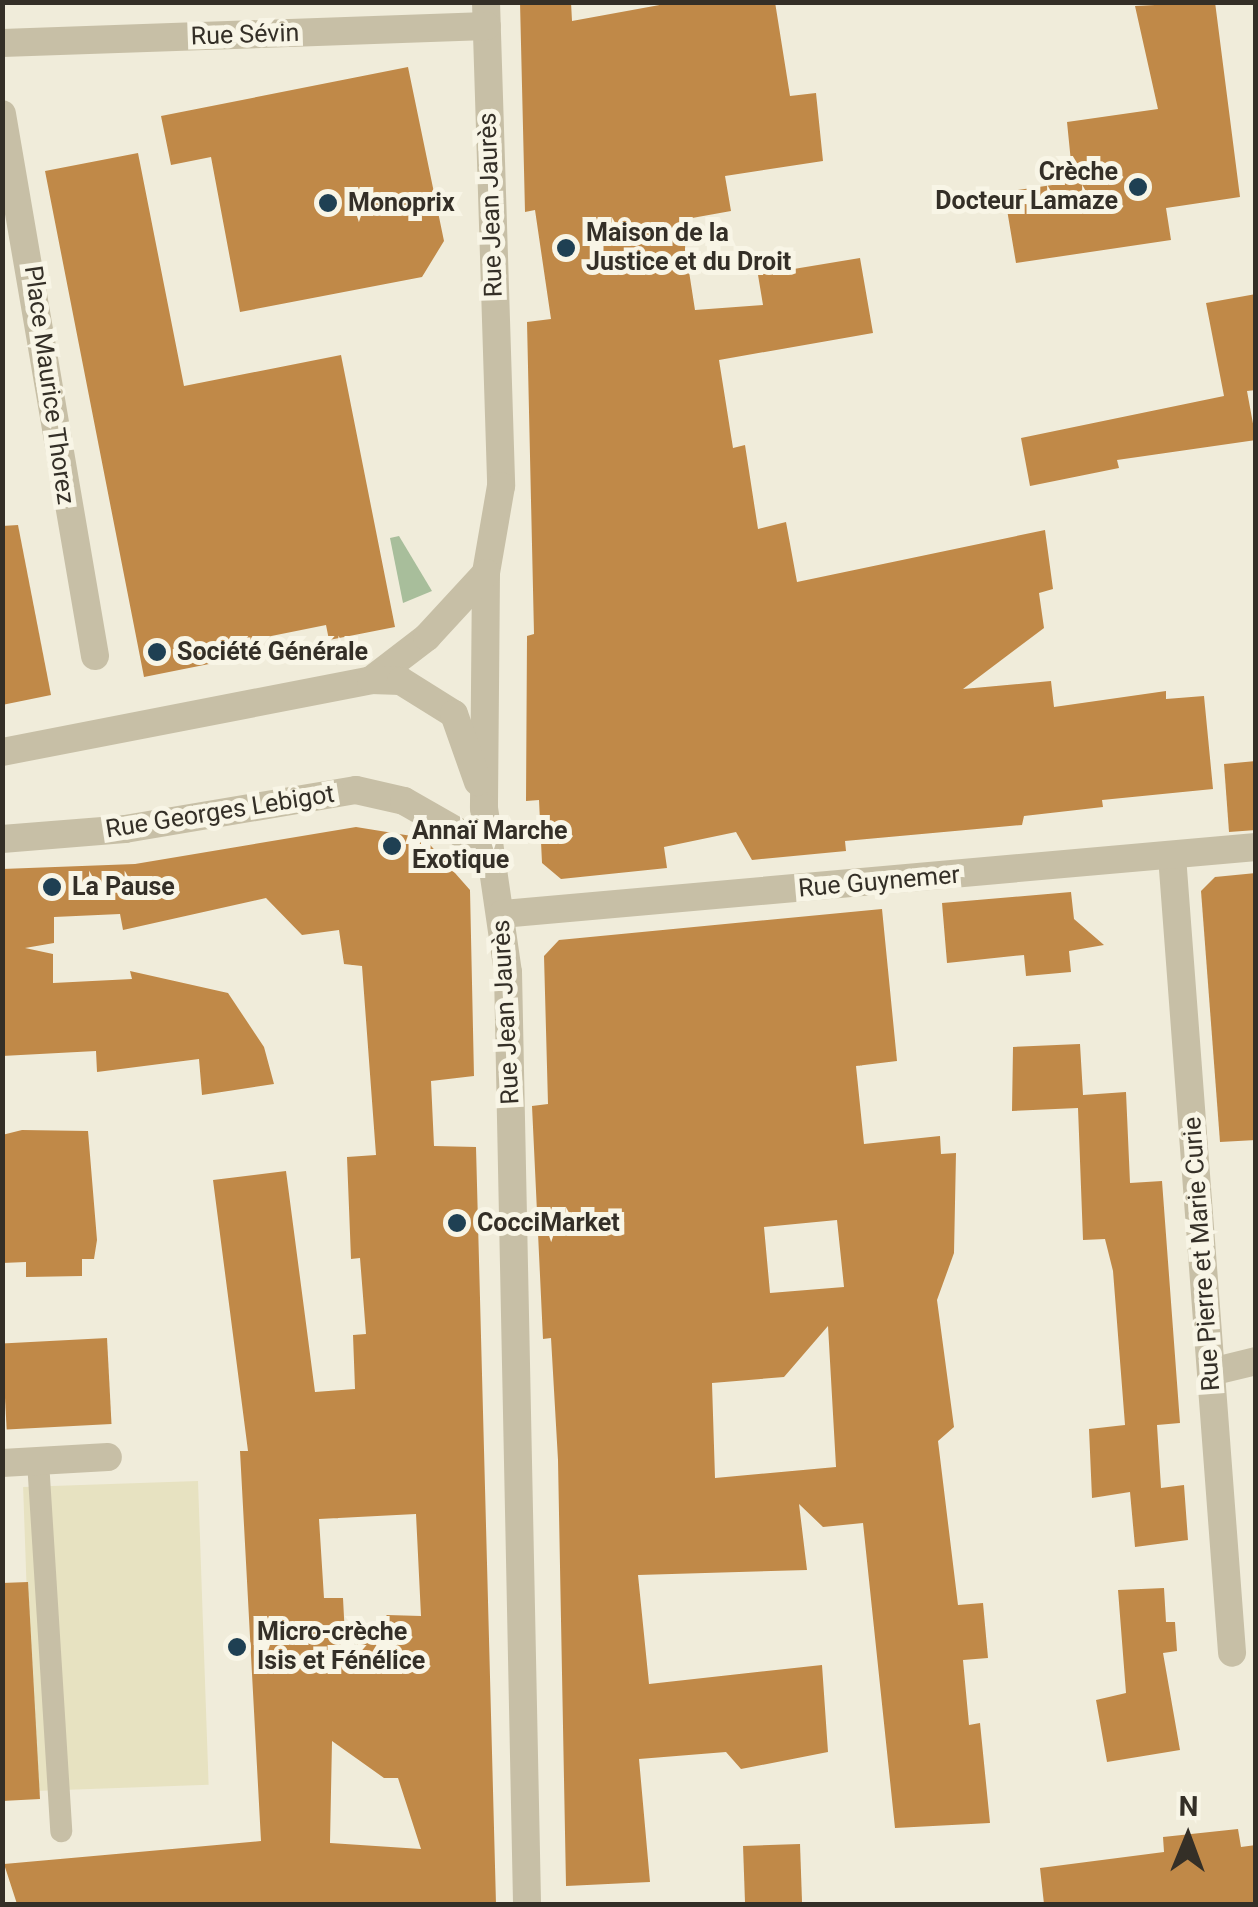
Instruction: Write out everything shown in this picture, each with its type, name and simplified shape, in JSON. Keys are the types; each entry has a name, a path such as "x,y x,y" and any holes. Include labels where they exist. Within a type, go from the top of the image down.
{"street":[{"name":"Rue Sévin","path":"2,44 487,14"},
{"name":"Rue Jean Jaurès","path":"487,14 501,486 486,573 486,821 502,914 527,1904"},
{"name":"Place Maurice Thorez","path":"2,114 95,656"},
{"path":"372,680 486,573"},
{"path":"2,752 372,680 420,688 454,714 486,821"},
{"name":"Rue Georges Lebigot","path":"2,839 125,829 356,790 404,801 462,834 486,821"},
{"name":"Rue Guynemer","path":"502,914 1256,848"},
{"name":"Rue Pierre et Marie Curie","path":"1172,856 1232,1653"},
{"path":"1211,1372 1256,1361"},
{"path":"2,1464 108,1457"},
{"path":"38,1461 61,1831"}],"green space":[{"path":"399,536 432,591 403,603 390,538"}],"shaded area":[{"path":"198,1481 209,1785 34,1791 23,1487"}],"building":[{"path":"520,2 571,2 572,21 676,2 775,2 790,96 816,93 823,161 725,176 731,211 681,220 695,310 763,305 758,275 860,258 873,333 719,360 733,448 745,445 758,529 786,522 797,582 1045,530 1053,589 1039,593 1044,628 963,689 1051,681 1054,707 1166,691 1166,699 1204,696 1213,789 1102,800 1103,807 1024,816 1022,825 845,841 846,851 752,860 736,832 664,847 667,868 561,879 542,863 539,800 526,801 527,636 534,634 527,322 551,319 535,210 525,212"},
{"name":"Crèche Docteur Lamaze","path":"1215,2 1240,197 1166,208 1171,240 1016,263 1004,192 1073,182 1067,122 1158,109 1135,6"},
{"name":"Monoprix","path":"408,67 444,241 422,277 240,312 211,157 171,165 161,116"},
{"path":"138,153 184,386 341,355 395,627 329,640 326,625 236,643 239,658 144,677 45,171"},
{"path":"1256,294 1256,390 1247,391 1256,440 1117,460 1119,468 1030,486 1021,438 1224,396 1206,303"},
{"path":"18,525 51,695 2,705 2,526"},
{"path":"1256,761 1256,830 1229,832 1224,764"},
{"path":"356,827 424,838 470,890 474,1076 431,1081 434,1146 476,1147 496,1904 17,1904 4,1864 261,1841 240,1451 248,1451 213,1180 286,1171 315,1392 355,1389 353,1335 366,1334 360,1258 351,1259 347,1157 376,1155 362,966 344,964 339,930 302,935 266,898 123,930 120,914 54,917 54,943 25,948 53,954 53,983 132,979 130,971 228,993 264,1047 274,1084 202,1095 199,1059 97,1072 96,1051 2,1056 2,869 135,864","holes":["416,1514 421,1616 387,1615 346,1656 343,1598 324,1598 319,1519","332,1741 384,1778 398,1778 421,1849 330,1843"]},
{"path":"1256,873 1256,1140 1220,1142 1201,891 1215,877"},
{"path":"1071,892 1074,919 1104,945 1069,951 1071,972 1026,976 1024,955 947,963 942,903"},
{"path":"882,909 897,1061 856,1066 864,1144 940,1136 941,1154 956,1153 954,1253 937,1300 954,1427 938,1441 958,1605 983,1603 988,1658 963,1660 969,1725 980,1723 990,1823 895,1828 863,1523 823,1527 799,1504 807,1570 638,1575 649,1684 822,1665 828,1752 741,1769 726,1752 639,1759 650,1882 566,1886 558,1460 551,1338 543,1339 532,1106 548,1104 544,956 559,940","holes":["837,1220 844,1287 770,1293 764,1227","828,1326 836,1467 715,1478 712,1383 784,1377"]},
{"path":"1080,1044 1083,1095 1126,1092 1130,1183 1162,1181 1180,1423 1157,1425 1161,1488 1184,1485 1188,1540 1135,1547 1130,1492 1092,1498 1089,1429 1125,1425 1113,1271 1105,1239 1083,1240 1078,1108 1012,1111 1013,1047"},
{"path":"22,1130 88,1131 97,1240 94,1259 82,1259 82,1276 26,1277 26,1262 2,1263 2,1135"},
{"path":"107,1338 112,1424 7,1429 2,1343"},
{"path":"28,1582 40,1799 2,1801 2,1583"},
{"path":"1164,1588 1166,1622 1175,1622 1177,1651 1163,1653 1180,1750 1107,1762 1096,1700 1126,1693 1118,1590"},
{"path":"1238,1829 1241,1847 1256,1845 1256,1904 1044,1904 1040,1868 1164,1852 1163,1837"},
{"path":"800,1844 802,1904 745,1904 743,1846"}],"place":[{"name":"Crèche Docteur Lamaze","path":"1138,187"},
{"name":"Monoprix","path":"328,203"},
{"name":"Maison de la Justice et du Droit","path":"566,248"},
{"name":"Société Générale","path":"157,652"},
{"name":"Annaï Marche Exotique","path":"392,846"},
{"name":"La Pause","path":"52,887"},
{"name":"CocciMarket","path":"457,1223"},
{"name":"Micro-crèche Isis et Fénélice","path":"237,1647"}]}
